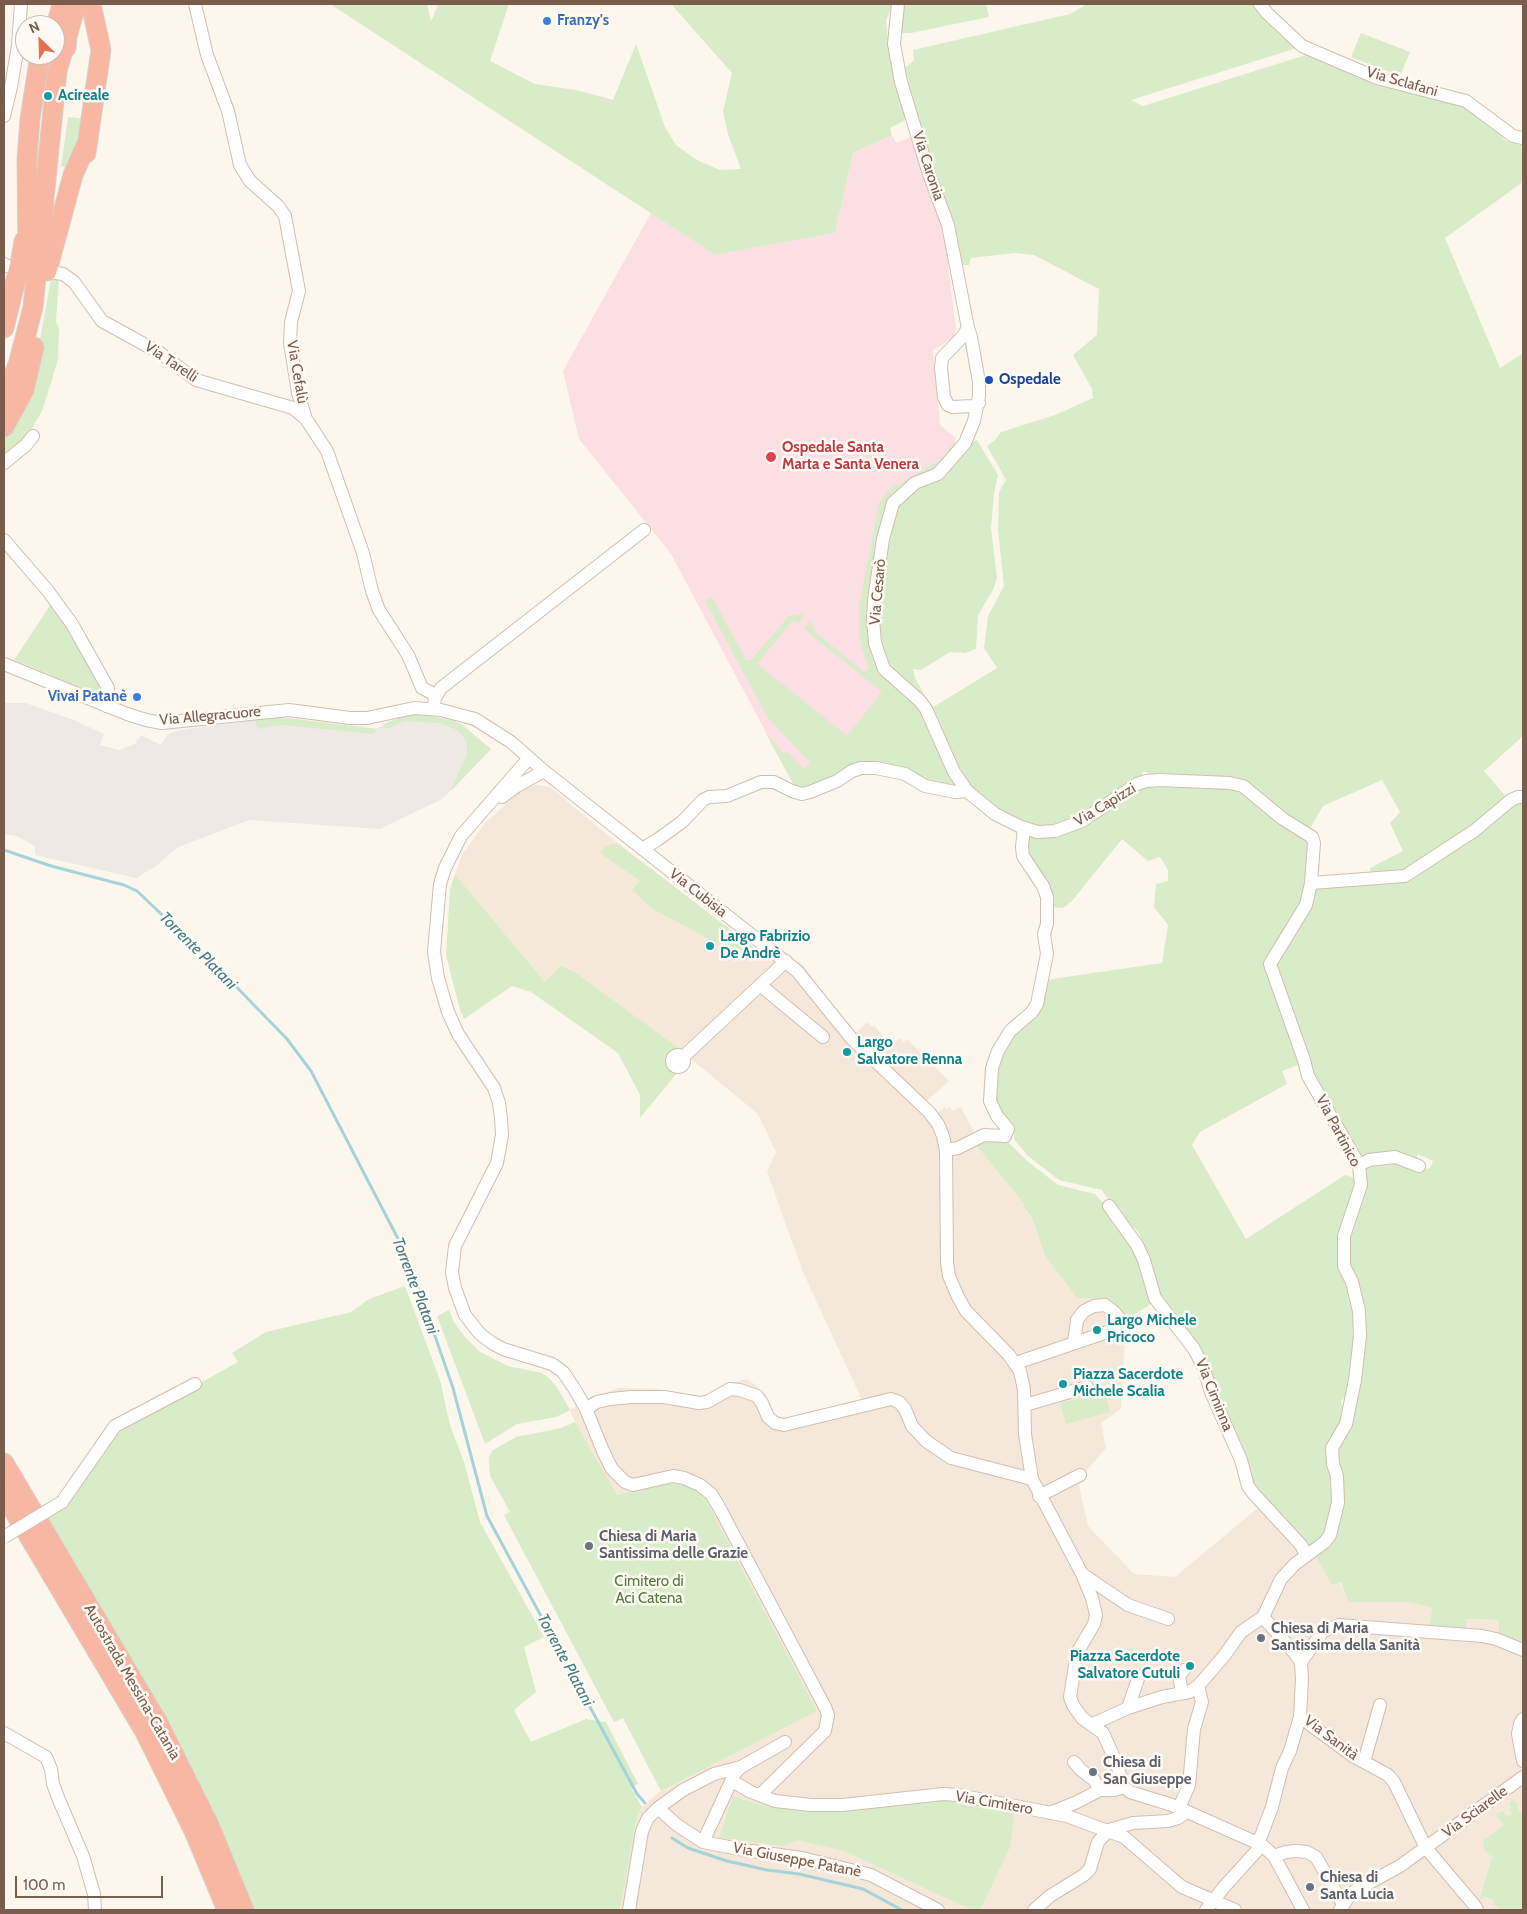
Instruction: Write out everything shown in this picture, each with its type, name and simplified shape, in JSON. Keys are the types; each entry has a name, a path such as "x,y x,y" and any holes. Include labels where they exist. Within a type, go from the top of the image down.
{"highway":[{"path":"65,22 71,4"},
{"path":"65,27 76,4"},
{"path":"4,395 18,365 48,258 63,242 69,226 82,173 101,50 91,4"},
{"path":"28,65 25,75 19,116 20,145 28,195 36,214 48,258"},
{"path":"28,195 26,159 38,65"},
{"path":"28,195 47,65"},
{"path":"4,427 17,406 28,376 48,258 37,191 53,65"},
{"path":"4,374 16,337 25,291 28,257 57,65"},
{"path":"4,328 21,259 36,214"},
{"path":"4,419 16,395 26,367 33,307"},
{"name":"Autostrada Messina-Catania","path":"4,1463 158,1723 208,1825 244,1910"},
{"name":"Autostrada Messina-Catania","path":"4,1494 145,1732 194,1831 227,1910"}],"street":[{"path":"4,116 18,46 21,4"},
{"name":"Via Cefalù","path":"195,4 207,55 228,112 240,165 250,182 278,206 285,216 298,291 291,322 290,343 298,393 306,419 327,451 363,552 372,591 379,610 408,655 418,681 428,698"},
{"name":"Via Caronia","path":"898,4 894,44 901,82 929,174 948,225 979,382 979,403"},
{"name":"Via Sclafani","path":"1260,4 1302,46 1377,78 1466,100 1513,136 1523,138"},
{"name":"Via Tarelli","path":"48,258 63,274 74,282 102,321 160,353 196,380 220,389 293,408 306,419"},
{"path":"968,328 942,358 941,368 944,397 948,405 952,407 973,406 979,403"},
{"name":"Via Cesarò","path":"967,791 954,772 926,709 920,701 884,669 876,643 873,620 883,539 893,503 915,483 938,474 965,443 979,403"},
{"path":"4,463 26,445 33,436"},
{"path":"428,698 644,530"},
{"path":"4,540 48,591 72,624 108,688 106,706"},
{"name":"Via Allegracuore","path":"4,664 106,706 146,720 162,723 288,710 350,718 367,718 395,711 428,698"},
{"name":"Via Cubisia","path":"428,698 456,713 475,719 511,742 544,771 786,961 806,980 852,1039 929,1112 938,1124 946,1150 949,1276 966,1312 1016,1364"},
{"path":"529,758 461,836 444,868 440,884 434,952 438,978 448,1012 458,1034 494,1088 499,1103 502,1135 497,1163 455,1246 452,1260 454,1280 459,1301 465,1315 480,1334 503,1349 552,1364 563,1372 586,1409 612,1469 625,1482 633,1485 673,1476 684,1478 700,1485 711,1494 828,1715 825,1731 760,1795"},
{"path":"642,849 682,822 703,800 727,796 760,782 774,782 802,794 837,781 862,768 876,768 905,774 925,786 955,792 967,791"},
{"path":"487,807 517,786 544,771"},
{"name":"Via Capizzi","path":"967,791 995,814 1037,832 1055,831 1082,822 1137,784 1146,781 1230,783 1242,786 1283,819 1312,837 1314,843 1311,883"},
{"path":"1311,883 1405,876 1474,831 1510,800 1523,797"},
{"path":"946,1150 958,1148 984,1136 1005,1136 1008,1129 997,1116 990,1101 992,1068 998,1051 1010,1031 1032,1012 1037,1004 1047,954 1044,934 1047,924 1047,897 1036,874 1024,856 1022,847 1024,828"},
{"name":"Via Partinico","path":"1263,1617 1281,1579 1295,1564 1325,1542 1330,1535 1338,1503 1337,1476 1333,1464 1332,1448 1346,1424 1355,1380 1360,1336 1360,1311 1352,1282 1344,1266 1344,1236 1361,1185 1359,1165 1308,1076 1270,964 1306,905 1311,883"},
{"path":"683,1057 786,961"},
{"path":"760,985 823,1037"},
{"path":"1359,1165 1369,1160 1395,1157 1419,1166"},
{"name":"Via Ciminna","path":"1110,1206 1137,1245 1144,1260 1155,1298 1194,1349 1203,1366 1221,1415 1241,1460 1248,1486 1301,1545 1306,1555"},
{"path":"1074,1343 1016,1364 1022,1378 1025,1405 1025,1434 1032,1479 1039,1496 1082,1574 1092,1598 1096,1615 1094,1624 1077,1653 1070,1697 1082,1718 1093,1724 1103,1733 1124,1787 1130,1792 1183,1810 1260,1843 1274,1856 1303,1910"},
{"path":"4,1537 62,1502 115,1426 195,1384"},
{"path":"1025,1405 1087,1387"},
{"path":"586,1409 597,1402 631,1397 664,1397 699,1403 707,1402 730,1389 740,1390 756,1396 762,1403 768,1417 775,1423 784,1425 891,1399 899,1402 905,1409 912,1426 926,1441 951,1458 1032,1479"},
{"path":"1039,1496 1080,1474"},
{"path":"1082,1574 1128,1605 1168,1619"},
{"path":"1093,1724 1128,1708 1162,1697 1189,1692 1198,1686 1224,1656 1241,1632 1263,1617 1301,1662 1323,1631 1340,1625 1482,1636 1496,1639 1523,1650"},
{"name":"Via Sanità","path":"1301,1662 1300,1717 1364,1762 1388,1775 1394,1782 1426,1848 1477,1910"},
{"path":"1182,1693 1179,1676 1184,1670"},
{"path":"1128,1708 1139,1676"},
{"path":"1034,1910 1050,1896 1084,1876 1090,1869 1098,1842 1109,1830 1133,1823 1168,1821 1178,1818 1183,1810 1189,1785 1194,1729 1202,1702 1198,1686"},
{"path":"1364,1762 1380,1705"},
{"path":"1209,1906 1260,1843 1282,1768 1290,1750 1300,1717"},
{"path":"1523,1719 1518,1734 1523,1761"},
{"path":"4,1733 46,1757 51,1769 53,1784 83,1856 94,1894 95,1910"},
{"path":"703,1842 735,1772 785,1742"},
{"path":"1074,1762 1080,1770 1094,1780 1100,1790"},
{"path":"628,1910 642,1831 648,1818 658,1808 683,1790 714,1774 741,1767"},
{"name":"Via Sciarelle","path":"1342,1907 1356,1890 1400,1866 1523,1777"},
{"name":"Via Cimitero","path":"732,1781 776,1801 827,1806 942,1794 958,1795 1067,1816 1124,1837 1182,1887 1209,1906 1235,1910"},
{"path":"1050,1813 1083,1800 1100,1790 1114,1790 1124,1787"},
{"name":"Via Giuseppe Patanè","path":"658,1808 677,1825 703,1842 802,1858 871,1875 938,1910"},
{"path":"1274,1856 1296,1851 1307,1852 1316,1858 1342,1907"}],"shaded area":[{"name":"Ospedale Santa Marta e Santa Venera","path":"892,135 896,143 911,137 944,231 956,331 955,335 949,340 933,350 940,425 955,437 956,449 889,678 875,766 796,789 671,554 579,439 563,371 651,213 715,255 835,233 853,153"},
{"path":"4,703 26,703 76,721 104,734 100,745 120,750 137,743 136,740 141,735 161,745 167,735 179,730 279,717 377,729 385,723 403,716 451,720 461,724 491,749 442,799 380,829 249,820 176,848 159,864 136,878 35,855 35,846 16,836 4,834"},
{"path":"526,786 550,787 620,845 757,950 766,937 804,966 854,1035 867,1022 872,1027 874,1025 888,1043 893,1038 896,1041 899,1038 904,1042 907,1039 949,1081 927,1101 937,1113 945,1107 946,1109 950,1107 952,1111 961,1107 976,1136 975,1144 1024,1204 1023,1208 1032,1218 1045,1256 1077,1298 1099,1298 1115,1305 1126,1320 1121,1409 1101,1423 1106,1448 1078,1481 1088,1526 1134,1574 1175,1577 1265,1502 1340,1582 1348,1602 1409,1602 1432,1608 1429,1627 1466,1630 1465,1619 1499,1620 1500,1633 1523,1643 1523,1810 1520,1812 1515,1800 1509,1803 1511,1807 1509,1809 1512,1814 1507,1817 1504,1825 1483,1840 1492,1857 1479,1899 1485,1897 1494,1899 1499,1910 620,1910 637,1816 642,1807 661,1791 623,1718 614,1722 504,1515 510,1512 616,1495 570,1410 591,1397 619,1388 657,1389 701,1396 713,1392 724,1384 747,1379 757,1386 768,1398 776,1417 785,1419 862,1400 803,1272 767,1172 776,1152 758,1114 691,1059 681,1072 677,1073 670,1070 667,1061 672,1053 545,982 455,874 463,854 484,824"}],"green space":[{"path":"330,4 427,4 431,22 438,4 509,4 490,61 535,84 576,90 613,100 636,44 665,127 676,145 697,160 720,170 741,169 728,134 723,111 732,73 671,4 892,4 886,21 889,51 906,114 904,121 890,128 892,135 853,153 835,233 715,255"},
{"path":"904,4 986,4 989,17 911,33 901,33"},
{"path":"1087,4 1254,4 1282,37 1297,48 1131,100 1143,106 1309,54 1459,105 1479,115 1506,141 1523,143 1523,182 1445,238 1500,368 1523,353 1523,736 1484,771 1508,799 1472,829 1401,873 1371,875 1370,868 1403,851 1390,823 1400,812 1382,780 1323,806 1309,830 1250,788 1155,777 1144,771 1137,781 1080,819 1038,829 983,801 957,771 937,716 933,715 930,709 997,668 984,648 988,616 1004,586 998,530 999,492 1006,480 987,446 1001,432 1055,415 1093,398 1092,389 1073,355 1097,335 1099,289 1034,255 1015,253 971,258 969,265 962,265 955,224 928,154 905,68 914,60 913,50 1070,14"},
{"path":"1361,33 1410,52 1400,76 1351,57"},
{"path":"68,117 87,119 67,168 61,166"},
{"path":"51,279 59,279 56,321 59,329 58,359 42,411 23,443 4,459 4,435 34,372"},
{"path":"977,440 998,475 994,493 991,528 997,578 993,590 978,615 976,649 965,653 950,652 921,670 913,669 927,704 892,673 883,656 877,619 888,540 896,506 969,444"},
{"path":"955,442 956,449 943,464 891,501 872,594 877,660 918,704 958,787 953,789 875,766 824,784 796,789 765,732 784,754 787,752 804,769 811,763 768,718 705,601 712,597 746,660 751,660 789,616 802,614 804,617 798,623 793,620 757,664 847,736 882,692 804,629 811,620 815,632 864,672 869,669 859,636 859,605 879,503 888,490 939,461"},
{"path":"53,601 104,688 100,696 14,660"},
{"path":"417,713 461,724 491,749 450,792 467,754 467,744 464,737 457,730 440,723 404,721 386,729 383,725 403,716"},
{"path":"279,717 378,729 373,734 282,725 258,729 255,720"},
{"path":"1189,784 1190,788 1236,787 1310,839 1303,902 1267,965 1297,1049 1295,1053 1298,1065 1282,1071 1287,1084 1200,1132 1192,1145 1246,1239 1345,1175 1352,1177 1358,1184 1339,1240 1355,1311 1350,1392 1341,1401 1344,1414 1331,1444 1335,1494 1323,1538 1311,1549 1254,1490 1222,1413 1161,1303 1139,1245 1140,1235 1134,1227 1125,1225 1102,1190 1059,1180 1027,1155 1014,1139 1014,1132 1009,1121 994,1104 995,1069 1045,980 1162,963 1168,925 1154,907 1156,884 1168,881 1168,870 1160,857 1148,861 1122,839 1072,901 1063,908 1051,907 1029,858 1027,834 1043,835 1142,786"},
{"path":"1523,802 1523,1643 1499,1633 1499,1620 1466,1619 1466,1630 1429,1627 1432,1608 1409,1602 1348,1602 1341,1582 1332,1585 1314,1553 1331,1542 1335,1452 1360,1368 1348,1268 1347,1240 1366,1178 1366,1168 1370,1164 1396,1163 1421,1170 1430,1168 1433,1161 1418,1154 1415,1161 1394,1153 1357,1155 1336,1111 1311,1073 1309,1066 1311,1059 1308,1052 1304,1049 1273,964 1316,886 1403,879 1511,803"},
{"path":"611,844 620,845 757,950 755,953 715,942 653,909 632,890 640,881 600,853 605,846"},
{"path":"455,874 545,982 561,966 576,973 681,1050 672,1053 667,1061 670,1070 677,1073 640,1118 640,1095 618,1053 531,992 512,986 464,1019 446,955 450,889"},
{"path":"1005,1139 1026,1160 1058,1185 1095,1194 1136,1249 1154,1302 1126,1320 1115,1305 1099,1298 1077,1298 1045,1256 1032,1218 1023,1207 1024,1204 975,1144 982,1140"},
{"path":"405,1286 440,1380 450,1425 464,1462 480,1522 544,1637 524,1647 536,1692 514,1710 531,1742 586,1719 606,1722 638,1784 631,1788 642,1807 637,1816 620,1910 253,1910 233,1857 201,1787 165,1717 47,1518 68,1502 117,1429 238,1362 232,1353 266,1332 351,1312 369,1299"},
{"path":"449,1310 454,1322 465,1337 480,1352 508,1366 542,1373 557,1387 570,1410 556,1417 517,1424 485,1444 437,1316"},
{"path":"1104,1391 1110,1412 1066,1424 1060,1403"},
{"name":"Cimitero di Aci Catena","path":"575,1422 617,1495 666,1484 675,1484 687,1486 696,1491 706,1501 817,1711 661,1791 623,1718 614,1722 504,1515 510,1512 490,1476 489,1457 493,1450 516,1437 561,1428"},
{"path":"733,1796 757,1804 835,1812 943,1799 957,1800 1015,1812 1010,1847 980,1910 972,1910 844,1851 797,1840 783,1846 719,1838"},
{"path":"1514,1799 1519,1806 1517,1808 1520,1812 1523,1810 1523,1910 1499,1910 1494,1905 1494,1899 1485,1897 1479,1900 1492,1857 1484,1850 1483,1840 1504,1825 1496,1814 1503,1811 1507,1817 1512,1814 1509,1809 1511,1807 1509,1803"}],"waterway":[{"name":"Torrente Platani","path":"4,850 51,866 124,885 137,891 219,969 287,1039 311,1071 408,1258 453,1388 487,1516 637,1794 645,1803"},
{"name":"Torrente Platani","path":"672,1838 688,1848 727,1861 767,1870 799,1874 863,1889 902,1910"}],"place":[{"name":"Franzy's","path":"547,21"},
{"name":"Acireale","path":"48,96"},
{"name":"Ospedale","path":"989,380"},
{"name":"Ospedale Santa Marta e Santa Venera","path":"771,457"},
{"name":"Vivai Patanè","path":"137,697"},
{"name":"Largo Fabrizio De Andrè","path":"710,946"},
{"name":"Largo Salvatore Renna","path":"847,1052"},
{"name":"Largo Michele Pricoco","path":"1097,1330"},
{"name":"Piazza Sacerdote Michele Scalia","path":"1063,1384"},
{"name":"Chiesa di Maria Santissima delle Grazie","path":"589,1546"},
{"name":"Chiesa di Maria Santissima della Sanità","path":"1261,1638"},
{"name":"Piazza Sacerdote Salvatore Cutuli","path":"1190,1666"},
{"name":"Chiesa di San Giuseppe","path":"1093,1772"},
{"name":"Chiesa di Santa Lucia","path":"1310,1887"}]}
